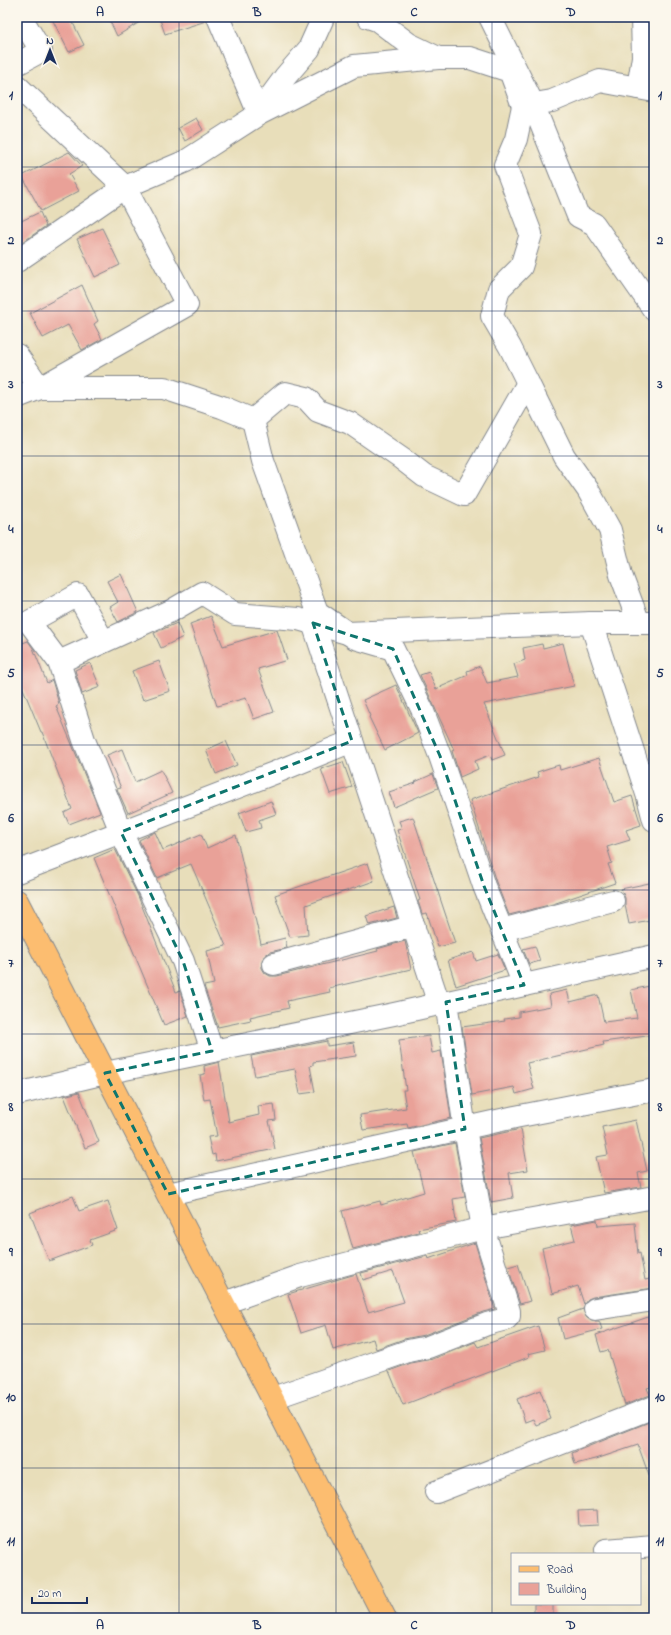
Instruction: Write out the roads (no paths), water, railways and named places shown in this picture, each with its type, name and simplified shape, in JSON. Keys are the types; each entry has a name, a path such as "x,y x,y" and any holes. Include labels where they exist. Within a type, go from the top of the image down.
{"main road":[{"path":"17,901 385,1618"}],"street":[{"path":"17,64 41,51 21,17"},
{"path":"218,17 259,114"},
{"path":"259,114 285,77 309,49 322,17"},
{"path":"368,17 377,20 409,44 438,58"},
{"path":"490,17 578,216 594,224 654,310"},
{"path":"528,105 552,101 600,81 646,89 643,57 642,17"},
{"path":"17,261 125,186 186,161 259,114 354,66 438,58 470,58 510,71 528,105 516,140 505,165 531,234 521,267 499,289 492,316 510,347 564,456 588,490 610,530 622,575 647,623 591,623 347,633 298,618 235,614 202,593 171,611 59,662"},
{"path":"17,86 125,186 186,305 40,388 17,397"},
{"path":"17,355 40,388"},
{"path":"253,420 285,393 306,398 318,411 350,423 402,458 424,476 464,495 528,383"},
{"path":"40,388 164,388 222,407 253,420"},
{"path":"253,420 262,461 317,612 355,638 393,649 422,709 440,756 484,886 524,985"},
{"path":"103,641 78,595 29,622 59,662 84,740 121,832 183,961 212,1051"},
{"path":"273,1398 408,1351 428,1347 487,1324 506,1319 509,1316 509,1311 483,1228 442,1003 414,926 313,623"},
{"path":"591,623 648,797 654,820"},
{"path":"17,872 274,773 352,741"},
{"path":"502,930 613,901"},
{"path":"274,964 414,926"},
{"path":"17,1094 106,1073 442,1003 654,956"},
{"path":"168,1194 465,1129 654,1090"},
{"path":"224,1302 300,1276 483,1228 654,1197"},
{"path":"595,1309 654,1300"},
{"path":"436,1492 654,1407"},
{"path":"606,1550 654,1546"}]}
